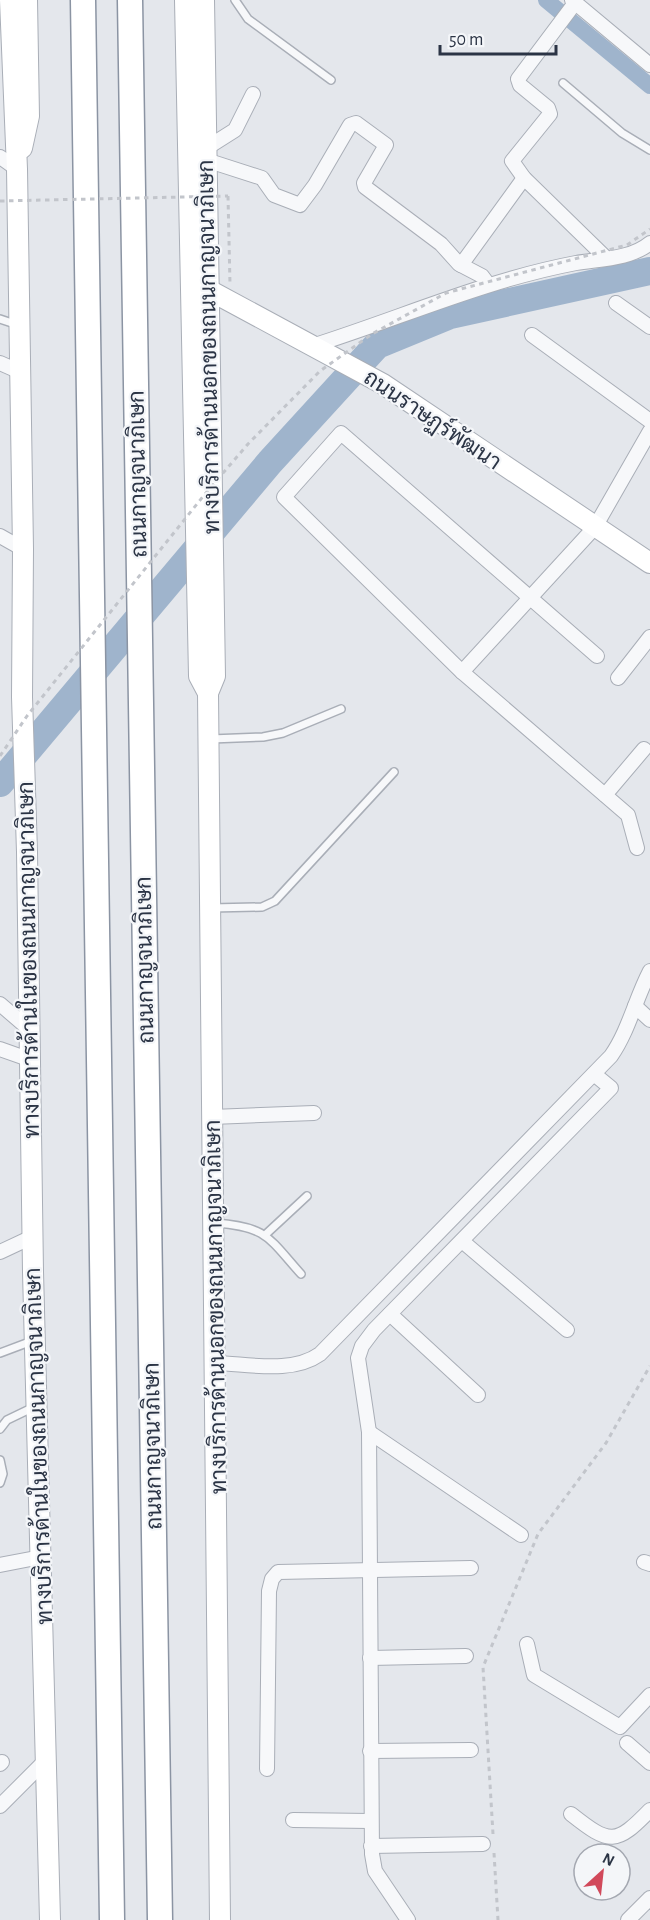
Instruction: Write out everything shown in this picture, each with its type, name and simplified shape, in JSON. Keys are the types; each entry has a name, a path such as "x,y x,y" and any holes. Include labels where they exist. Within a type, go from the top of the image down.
{"highway":[{"path":"83,0 90,593 112,1920"},
{"name":"ถนนกาญจนาภิเษก","path":"130,0 139,692 160,1920"}],"main road":[{"name":"ทางบริการด้านในของถนนกาญจนาภิเษก","path":"10,0 12,93 17,169 9,322 18,371 23,549 21,697 27,852 32,1237 50,1920"},
{"path":"17,169 29,116 27,0"},
{"path":"185,0 202,451"},
{"name":"ทางบริการด้านนอกของถนนกาญจนาภิเษก","path":"204,0 207,289 202,451 205,620 199,676 208,693 220,1920"},
{"path":"0,122 12,93"},
{"name":"ถนนราษฏร์พัฒนา","path":"207,289 334,355 383,384 650,563"}],"street":[{"path":"606,258 524,178 512,161 550,114 548,108 520,85 518,79 561,23 573,3 650,65"},
{"path":"253,94 235,130 206,155 262,178 274,195 300,205 315,185 350,125 356,123 386,145 364,183 365,187 441,244 461,265 482,276 486,284"},
{"path":"0,157 17,169"},
{"path":"461,265 524,178"},
{"path":"315,345 486,284 538,270 633,254 650,243"},
{"path":"616,303 650,327"},
{"path":"532,335 650,421"},
{"path":"0,363 18,371"},
{"path":"462,672 595,527 650,431"},
{"path":"597,656 341,433 284,497 462,672 628,815 637,848"},
{"path":"0,536 23,549"},
{"path":"618,678 650,637"},
{"path":"605,795 644,749"},
{"path":"216,1363 294,1365 308,1362 320,1354 594,1074 623,1038 650,972"},
{"path":"0,1004 29,1029"},
{"path":"635,1006 650,1020"},
{"path":"0,1049 31,1060"},
{"path":"408,1920 375,1871 371,1846 372,1569 369,1432 358,1358 362,1346 390,1314 611,1088 594,1074"},
{"path":"212,1117 314,1113"},
{"path":"0,1252 32,1237"},
{"path":"462,1240 567,1330"},
{"path":"390,1314 478,1395"},
{"path":"369,1432 521,1535"},
{"path":"0,1565 41,1557"},
{"path":"267,1769 269,1591 272,1579 278,1572 471,1568"},
{"path":"527,1644 534,1675 620,1727 650,1695"},
{"path":"370,1658 466,1656"},
{"path":"627,1743 650,1763"},
{"path":"370,1752 471,1750"},
{"path":"0,1806 47,1759"},
{"path":"571,1814 592,1830 606,1837 617,1837 628,1833 650,1810"},
{"path":"293,1820 370,1821"},
{"path":"371,1846 483,1844"},
{"path":"628,1920 650,1898"}],"lane":[{"path":"235,0 248,19 331,80"},
{"path":"563,83 622,132 650,150"},
{"path":"208,739 263,737 283,733 341,709"},
{"path":"209,908 262,907 275,902 394,771"},
{"path":"265,1235 307,1196"},
{"path":"214,1223 245,1226 265,1235 301,1274"},
{"path":"0,1353 35,1340"},
{"path":"0,1429 7,1420 37,1406"},
{"path":"0,1460 3,1474 0,1483"}],"path":[{"path":"0,201 228,195 230,302"},
{"path":"0,756 27,716 205,494 248,444 320,371 372,334 446,293 627,245 650,229"}],"waterway":[{"path":"546,0 650,86"},
{"path":"0,783 270,462 377,345 450,315 650,271"}]}
